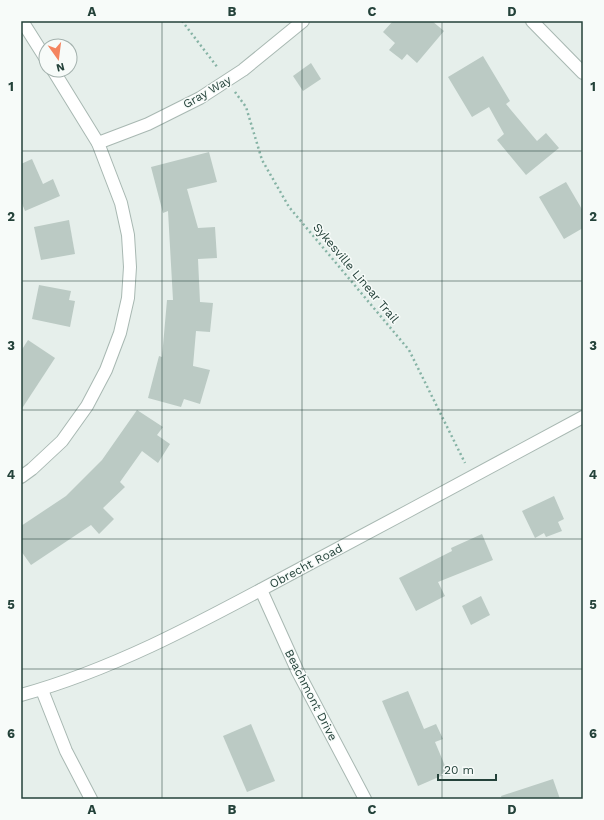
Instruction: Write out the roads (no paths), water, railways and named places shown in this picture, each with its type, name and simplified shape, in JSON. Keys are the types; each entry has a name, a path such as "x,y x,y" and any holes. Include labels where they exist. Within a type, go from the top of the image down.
{"street":[{"path":"22,21 38,47"},
{"name":"Gray Way","path":"98,143 148,124 200,98 243,70 304,21"},
{"path":"532,21 583,73"},
{"path":"21,476 32,469 62,441 87,406 106,370 120,333 128,298 130,267 128,235 121,203 98,143 58,78"},
{"name":"Obrecht Road","path":"21,695 42,690 121,660 261,590 583,418"},
{"name":"Beachmont Drive","path":"261,590 298,672 365,799"},
{"path":"42,690 66,750 91,799"}]}
